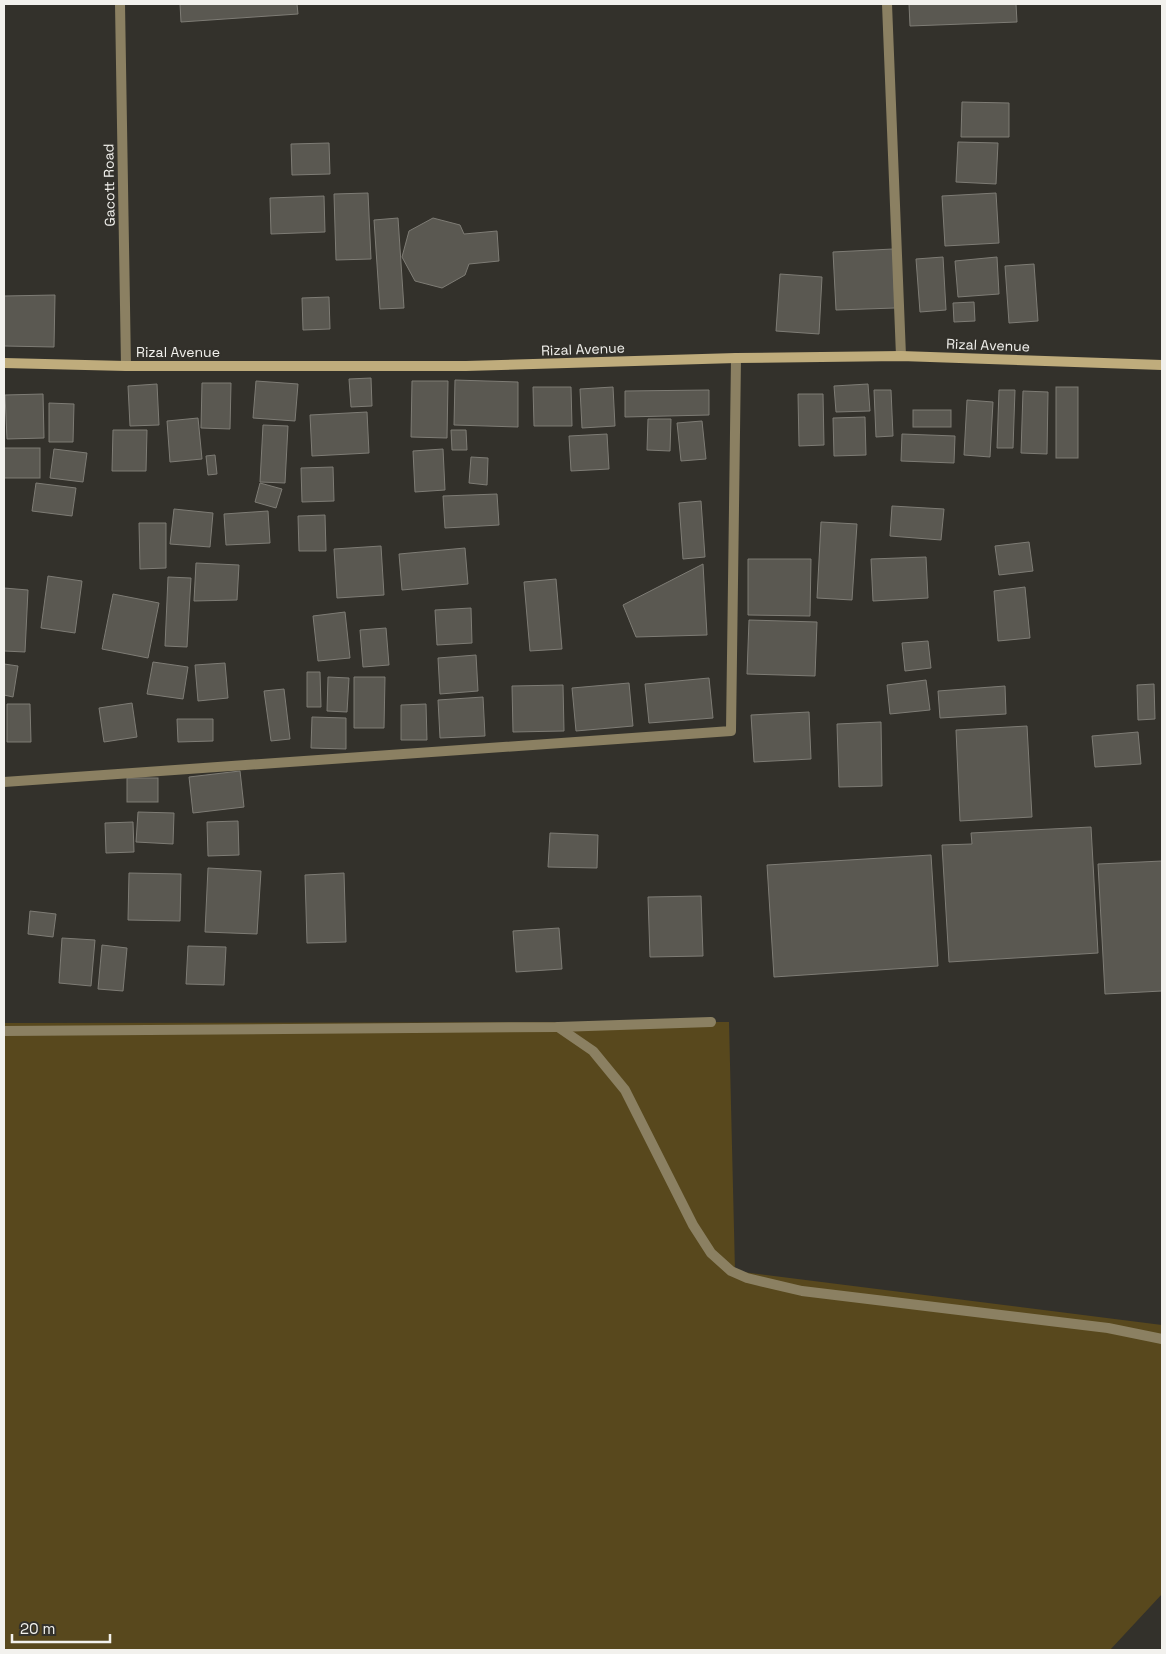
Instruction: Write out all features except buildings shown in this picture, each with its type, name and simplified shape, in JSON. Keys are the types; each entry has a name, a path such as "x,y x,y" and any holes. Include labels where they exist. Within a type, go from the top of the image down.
{"street":[{"name":"Gacott Road","path":"120,4 126,366"},
{"path":"887,4 901,356"},
{"name":"Rizal Avenue","path":"4,363 126,366 466,366 736,358 901,356 1162,365"},
{"path":"4,782 731,731 736,358"},
{"path":"4,1031 558,1027 711,1022"},
{"path":"558,1027 594,1051 625,1090 693,1225 711,1253 731,1271 747,1278 802,1291 1108,1328 1162,1339"}],"shaded area":[{"path":"729,1022 735,1271 1162,1325 1162,1594 1110,1650 4,1650 4,1023"}]}
